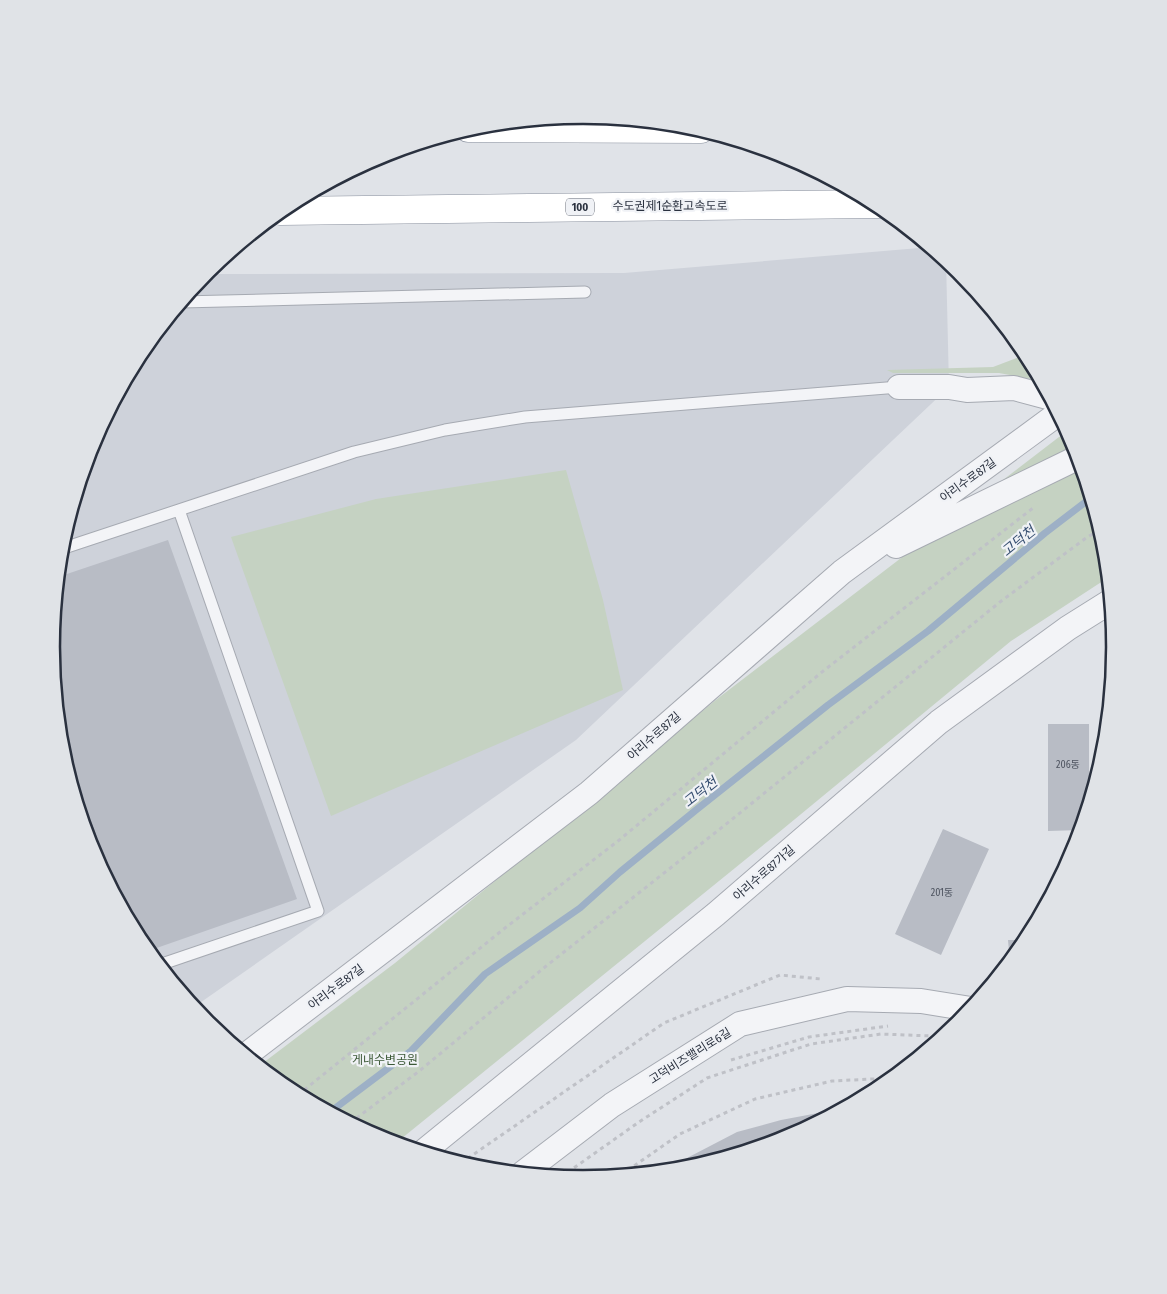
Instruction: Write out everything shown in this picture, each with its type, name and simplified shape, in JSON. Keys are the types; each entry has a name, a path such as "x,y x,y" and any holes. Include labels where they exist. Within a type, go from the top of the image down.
{"highway":[{"path":"514,128 657,129"},
{"name":"수도권제1순환고속도로","path":"295,211 861,204"}],"street":[{"path":"899,387 949,387 967,390 1014,388 1043,396"},
{"name":"아리수로87길","path":"251,1051 589,793 842,572 1054,417"},
{"path":"842,572 1072,461"},
{"name":"아리수로87가길","path":"429,1147 716,914 939,722 1068,628 1105,605"},
{"name":"고덕비즈밸리로6길","path":"530,1167 612,1105 740,1024 847,999 921,1001 963,1008"}],"lane":[{"path":"190,302 585,292"},
{"path":"70,546 354,452 445,430 525,417 899,387"},
{"path":"166,963 318,912 179,510"}],"path":[{"path":"305,1090 505,928 618,841 822,672 1037,505"},
{"path":"356,1119 418,1072 545,967 730,821 1000,602 1094,533"},
{"path":"729,1060 809,1037 897,1026"},
{"path":"571,1170 639,1122 707,1078 811,1044 881,1034 934,1037"},
{"path":"634,1168 680,1134 755,1099 832,1081 879,1079"}],"shaded area":[{"path":"922,248 946,270 949,387 576,740 200,1003 168,966 148,938 114,879 88,815 70,749 64,715 60,647 61,613 70,545 88,479 100,447 130,385 168,328 216,274 624,273"}],"green space":[{"path":"1020,357 1034,379 999,373 893,373 887,370 993,367"},
{"name":"게내수변공원","path":"1062,436 1079,479 1097,545 1103,581 1011,641 402,1138 352,1117 293,1082 265,1062 395,963 717,699"},
{"path":"566,470 603,600 623,690 331,816 231,537 376,499"}],"building":[{"path":"168,540 297,899 155,948 130,909 114,879 88,815 78,782 64,715 61,681 61,613 65,575"},
{"path":"1048,724 1089,724 1089,782 1073,830 1048,831"},
{"path":"943,829 989,849 941,955 895,934"},
{"path":"1008,940 1018,940 1009,952"},
{"path":"824,1112 784,1131 752,1143 719,1153 682,1161 737,1132 781,1120"}],"waterway":[{"name":"고덕천","path":"336,1108 411,1051 485,974 580,908 620,872 696,810 828,705 928,631 1045,533 1086,502"}]}
